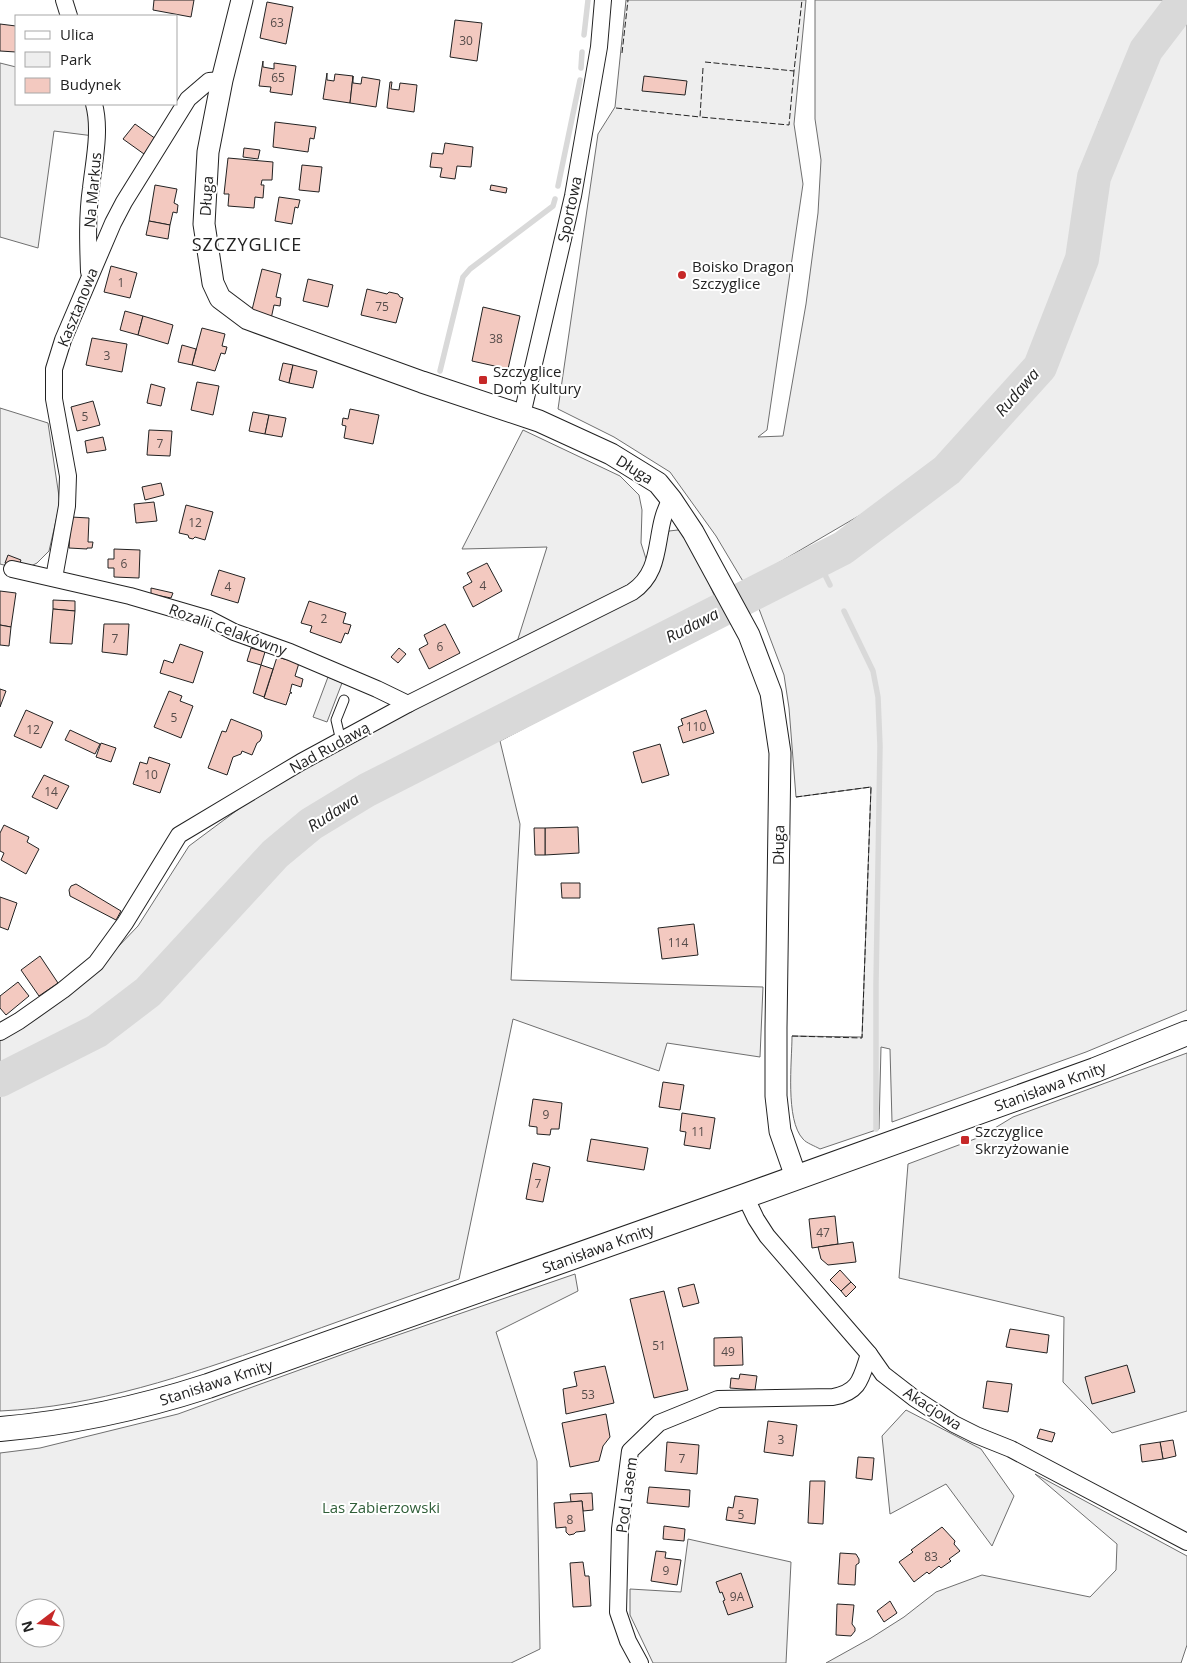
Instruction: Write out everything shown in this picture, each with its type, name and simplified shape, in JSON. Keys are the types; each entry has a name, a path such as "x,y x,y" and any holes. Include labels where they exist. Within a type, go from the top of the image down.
{"main road":[{"name":"Stanisława Kmity","path":"0,1429 94,1417 172,1397 275,1363 1095,1070 1187,1033"}],"street":[{"path":"64,0 69,15"},
{"name":"Długa","path":"242,0 222,80 208,152 204,224 214,283 220,298 248,319 422,382 522,415 611,454 658,483 693,532 749,635 771,693 780,753 776,1096 780,1131 796,1177"},
{"name":"Sportowa","path":"522,415 573,196 599,47 603,0"},
{"name":"Kasztanowa","path":"54,578 67,506 68,476 54,399 54,369 62,340 124,202 188,99 209,81 222,80"},
{"name":"Na Markus","path":"89,277 88,231 90,189 96,154 96,111 94,105"},
{"name":"Nad Rudawą","path":"0,1032 63,990 96,963 179,835 341,740 408,704 491,664 640,587 647,580 652,569 662,520 671,499"},
{"name":"Rozalii Celakówny","path":"12,569 130,596 209,619 234,632 290,652 408,704"},
{"name":"Akacjowa","path":"745,1196 767,1236 869,1354 883,1374 914,1398 954,1424 976,1436 1012,1449 1187,1542"},
{"name":"Pod Lasem","path":"640,1663 628,1641 618,1612 620,1529 630,1451 658,1423 718,1400 846,1395 853,1390 860,1380 869,1354"}],"lane":[{"path":"341,740 336,720 344,700"}],"green space":[{"path":"626,0 806,0 794,124 803,184 767,430 758,437 783,436 806,304 818,213 821,160 815,119 815,0 1168,0 1134,51 1099,122 1084,180 1073,252 1060,293 1020,377 974,431 929,472 874,507 744,583 716,536 670,472 614,437 558,409 598,134 615,107"},
{"path":"1187,11 1187,1010 1086,1052 892,1122 890,1049 881,1047 879,1129 820,1149 803,1139 797,1130 794,1118 791,1090 792,1036 862,1037 871,787 796,797 789,708 784,675 756,601 863,539 949,481 986,445 1043,374 1066,334 1081,294 1103,181 1120,127 1168,36"},
{"path":"0,63 15,67 15,105 91,105 94,136 54,131 38,248 0,237"},
{"path":"0,408 48,423 60,503 49,551 37,563 23,570 0,564"},
{"path":"523,430 620,476 639,495 642,510 641,543 647,562 644,573 628,585 517,642 547,547 462,549"},
{"path":"678,530 688,536 726,622 500,741 520,824 511,980 763,987 760,1057 667,1043 659,1071 513,1019 459,1279 175,1378 140,1388 71,1403 0,1411 0,1039 95,971 138,926 189,846 240,808 331,752 639,594 659,564 669,531"},
{"path":"1187,1053 1187,1411 1112,1433 1063,1382 1064,1317 899,1278 908,1164 980,1137 1013,1117"},
{"name":"Las Zabierzowski","path":"575,1274 578,1291 496,1332 537,1461 540,1649 511,1663 0,1663 0,1453 40,1448 178,1414 360,1348"},
{"path":"906,1410 981,1449 1014,1496 992,1546 946,1484 890,1514 882,1436"},
{"path":"1035,1474 1187,1556 1187,1645 1181,1663 826,1663 904,1617 936,1592 982,1575 1090,1597 1116,1570 1117,1544"},
{"path":"688,1539 791,1562 786,1663 653,1663 630,1615 630,1589 681,1592"}],"shaded area":[{"path":"328,677 342,683 327,722 313,717"}],"building":[{"path":"154,0 194,0 191,17 153,10"},
{"path":"267,2 293,7 286,44 260,38"},
{"path":"455,20 482,23 477,61 450,57"},
{"path":"0,24 15,26 15,52 0,51"},
{"path":"263,61 263,67 274,69 274,63 296,66 292,95 270,92 271,87 259,86"},
{"path":"327,73 327,80 334,81 335,74 353,76 350,103 323,99"},
{"path":"353,76 353,83 361,84 362,77 380,80 376,107 350,103"},
{"path":"644,76 687,81 685,95 642,91"},
{"path":"390,82 392,82 391,89 399,90 400,83 417,85 414,112 387,108"},
{"path":"275,122 316,127 314,139 310,138 308,152 273,147"},
{"path":"135,124 156,139 144,154 123,139"},
{"path":"445,143 473,147 471,167 457,166 455,179 440,177 442,168 430,167 432,153 443,154"},
{"path":"244,148 260,150 258,159 243,157"},
{"path":"228,158 273,162 272,180 262,180 261,185 264,185 263,198 255,197 254,208 228,206 229,194 224,194"},
{"path":"302,165 322,167 319,192 299,190"},
{"path":"155,185 177,189 174,203 178,205 177,213 173,212 170,225 149,221"},
{"path":"491,185 507,188 506,193 490,190"},
{"path":"279,197 300,200 298,208 295,207 292,224 275,221"},
{"path":"149,221 170,225 168,239 146,235"},
{"path":"111,266 137,273 130,298 104,292"},
{"path":"262,269 281,274 276,297 281,298 280,306 274,305 271,319 251,314"},
{"path":"308,279 333,285 328,307 303,301"},
{"path":"367,289 387,294 389,292 398,294 403,298 396,323 361,315"},
{"path":"483,307 520,316 508,369 472,361"},
{"path":"125,311 143,316 138,335 120,330"},
{"path":"143,316 173,325 168,344 138,335"},
{"path":"202,328 225,334 222,346 227,347 225,354 221,353 215,371 192,365"},
{"path":"92,338 127,344 122,372 86,365"},
{"path":"182,345 196,349 192,365 178,362"},
{"path":"283,363 293,365 289,383 279,380"},
{"path":"293,365 317,371 313,388 289,383"},
{"path":"197,382 219,386 213,415 191,410"},
{"path":"151,384 165,388 161,406 147,403"},
{"path":"93,401 100,425 77,431 71,407"},
{"path":"350,409 379,415 373,444 344,438 346,426 342,425 343,418 348,419"},
{"path":"253,412 269,415 265,434 249,431"},
{"path":"269,415 286,418 282,437 265,434"},
{"path":"149,430 172,431 170,456 147,455"},
{"path":"103,437 106,450 87,453 85,441"},
{"path":"161,483 164,495 145,500 142,487"},
{"path":"154,502 157,521 136,523 134,504"},
{"path":"186,505 213,512 205,540 195,537 193,539 189,538 188,535 179,533"},
{"path":"71,517 89,518 88,542 93,542 92,548 69,548"},
{"path":"114,549 140,550 139,578 114,577 114,568 108,568 108,559 114,559"},
{"path":"8,555 21,560 18,568 5,563"},
{"path":"487,563 502,591 473,607 463,587 472,582 467,573"},
{"path":"219,570 245,578 238,603 211,595"},
{"path":"151,588 173,593 171,598 151,594"},
{"path":"0,591 16,593 11,627 0,625"},
{"path":"53,600 75,601 75,611 53,609"},
{"path":"309,601 346,613 343,623 351,625 348,634 345,633 341,643 310,632 312,626 301,623"},
{"path":"53,609 75,611 72,644 50,643"},
{"path":"104,624 129,624 127,655 102,652"},
{"path":"445,624 460,653 429,669 419,649 428,644 424,635"},
{"path":"0,625 11,627 9,646 0,645"},
{"path":"180,644 203,652 193,683 160,673 164,660 173,663"},
{"path":"251,648 265,652 261,665 247,661"},
{"path":"399,648 406,654 398,663 391,657"},
{"path":"277,657 299,663 295,676 303,679 301,687 292,684 290,692 292,693 290,693 286,705 264,698"},
{"path":"261,665 273,669 264,697 253,693"},
{"path":"0,689 6,691 0,707"},
{"path":"169,691 182,696 180,701 193,706 181,738 154,727"},
{"path":"26,710 53,722 41,748 14,736"},
{"path":"706,710 714,733 683,743 678,727 683,725 681,719"},
{"path":"231,719 261,731 262,736 252,755 242,751 241,754 233,757 227,775 208,768 222,731 226,732"},
{"path":"70,730 100,744 95,754 65,740"},
{"path":"101,743 116,748 111,762 96,757"},
{"path":"660,744 669,775 642,783 633,752"},
{"path":"149,757 170,764 160,793 133,784 140,762 147,764"},
{"path":"44,775 69,786 57,809 32,797"},
{"path":"4,825 29,837 27,842 39,849 26,874 1,860 4,853 0,851 0,833"},
{"path":"578,827 579,853 545,855 545,828"},
{"path":"534,828 545,828 545,855 535,855"},
{"path":"561,883 580,883 580,898 562,898"},
{"path":"76,884 121,911 116,920 70,896 69,890 71,886"},
{"path":"0,897 17,903 8,930 0,927"},
{"path":"694,924 698,955 662,959 658,928"},
{"path":"40,956 58,983 39,996 21,970"},
{"path":"18,982 29,996 6,1015 0,1008 0,996"},
{"path":"663,1082 684,1085 680,1110 659,1107"},
{"path":"533,1099 562,1103 559,1129 551,1129 550,1135 537,1134 537,1127 529,1126"},
{"path":"682,1113 715,1118 710,1149 684,1145 686,1132 680,1131"},
{"path":"591,1139 648,1148 644,1170 587,1161"},
{"path":"533,1163 550,1167 543,1202 526,1199"},
{"path":"835,1216 838,1244 812,1248 809,1219"},
{"path":"853,1242 856,1262 828,1265 821,1259 818,1247"},
{"path":"840,1270 851,1282 841,1291 830,1280"},
{"path":"851,1282 856,1287 846,1297 841,1291"},
{"path":"694,1284 699,1303 683,1307 678,1288"},
{"path":"664,1291 688,1390 654,1398 630,1299"},
{"path":"1010,1329 1049,1335 1047,1353 1006,1347"},
{"path":"742,1337 743,1365 714,1366 714,1338"},
{"path":"1127,1365 1135,1392 1092,1404 1085,1377"},
{"path":"605,1366 614,1403 566,1414 563,1389 577,1386 574,1372"},
{"path":"740,1374 757,1376 755,1390 730,1388 731,1378 739,1379"},
{"path":"987,1381 1012,1384 1008,1412 983,1408"},
{"path":"606,1414 610,1437 603,1446 599,1461 570,1467 562,1423"},
{"path":"768,1421 797,1425 793,1456 764,1452"},
{"path":"1040,1429 1055,1433 1052,1442 1037,1438"},
{"path":"1173,1440 1176,1456 1163,1459 1160,1442"},
{"path":"667,1442 699,1445 697,1474 665,1471"},
{"path":"1160,1442 1163,1459 1142,1462 1140,1445"},
{"path":"858,1457 874,1458 872,1480 856,1478"},
{"path":"810,1481 825,1481 823,1524 808,1523"},
{"path":"649,1487 690,1490 689,1507 647,1503"},
{"path":"592,1493 593,1510 583,1511 582,1501 571,1502 570,1494"},
{"path":"735,1496 758,1499 755,1524 726,1520 728,1507 733,1508"},
{"path":"582,1501 585,1531 569,1535 566,1532 566,1527 556,1528 554,1503"},
{"path":"664,1526 685,1529 684,1541 663,1539"},
{"path":"942,1527 955,1541 954,1544 960,1551 941,1568 939,1566 929,1574 927,1572 914,1582 899,1562 913,1552 911,1550"},
{"path":"656,1551 666,1552 665,1558 681,1560 677,1585 651,1581"},
{"path":"840,1553 856,1554 859,1559 859,1563 856,1565 855,1585 838,1584"},
{"path":"583,1562 585,1576 589,1576 591,1606 573,1607 570,1563"},
{"path":"741,1573 753,1607 728,1615 723,1601 725,1600 716,1582"},
{"path":"890,1601 897,1613 884,1622 877,1611"},
{"path":"837,1604 854,1605 852,1624 855,1631 851,1636 836,1635"}],"waterway":[{"path":"584,35 588,0"},
{"name":"Rudawa","path":"0,1080 97,1031 148,992 275,854 311,824 367,790 843,548 947,470 1040,367 1082,259 1094,177 1146,50 1184,0"},
{"path":"581,68 582,52"},
{"path":"558,186 580,80"},
{"path":"440,371 463,277 470,269 553,206 555,199"},
{"path":"818,561 830,585"},
{"path":"844,611 873,671 878,697 880,746 876,984 876,1129"}],"fence":[{"path":"622,53 628,0"},
{"path":"705,62 794,71 802,0"},
{"path":"703,68 700,117 789,125 794,71"},
{"path":"616,108 700,117"},
{"path":"792,1036 862,1038 871,787 796,797"}],"place":[{"name":"Boisko Dragon Szczyglice","path":"682,275"},
{"name":"Szczyglice Dom Kultury","path":"483,380"},
{"name":"Szczyglice Skrzyżowanie","path":"965,1140"}],"district":[{"name":"SZCZYGLICE","path":"247,244"}]}
